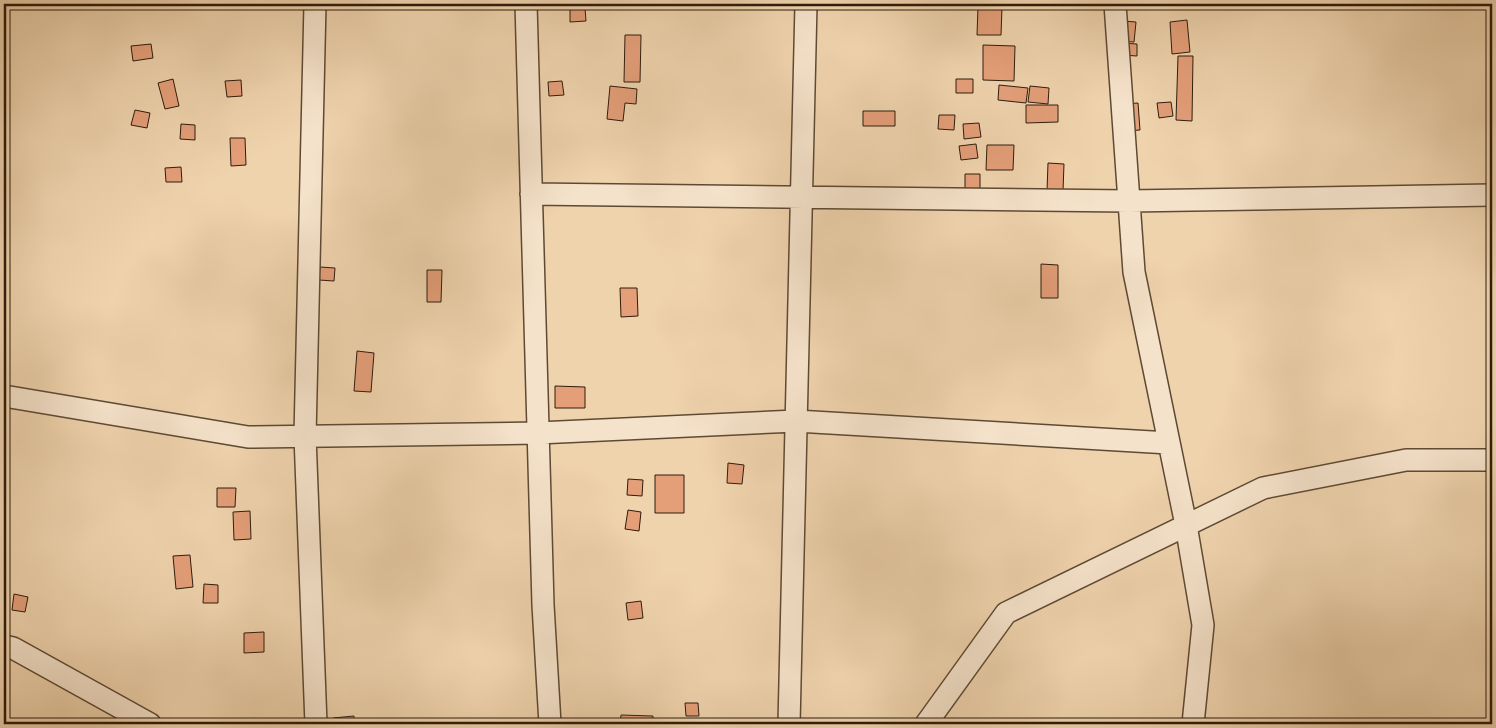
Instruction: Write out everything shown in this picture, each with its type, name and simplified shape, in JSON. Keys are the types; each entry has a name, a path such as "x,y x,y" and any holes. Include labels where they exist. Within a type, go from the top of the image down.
{"street":[{"path":"315,4 305,436 316,724"},
{"path":"526,4 543,605 550,724"},
{"path":"789,724 806,4"},
{"path":"1114,4 1134,272 1170,443 1203,625 1193,724"},
{"path":"531,194 1129,201 1492,196"},
{"path":"4,396 248,437 538,433 796,421 1170,443"},
{"path":"926,724 1006,613 1263,488 1406,460 1492,460"},
{"path":"7,648 150,724"}],"building":[{"path":"978,7 1002,7 1001,35 977,35"},
{"path":"585,8 586,21 570,22 570,9"},
{"path":"1187,20 1190,52 1172,54 1170,22"},
{"path":"1123,21 1136,22 1134,42 1121,41"},
{"path":"625,35 641,35 640,82 624,82"},
{"path":"1122,43 1137,44 1137,56 1122,55"},
{"path":"151,44 153,58 133,61 131,46"},
{"path":"983,45 1015,46 1014,81 983,80"},
{"path":"1178,56 1193,56 1192,121 1176,120"},
{"path":"173,79 179,106 165,109 158,83"},
{"path":"956,79 973,79 973,93 956,93"},
{"path":"241,80 242,96 227,97 225,81"},
{"path":"562,81 564,95 549,96 548,82"},
{"path":"999,85 1028,88 1026,103 998,100"},
{"path":"610,86 637,89 636,104 625,103 623,121 607,119"},
{"path":"1030,86 1049,88 1048,104 1028,102"},
{"path":"1171,102 1173,116 1159,118 1157,103"},
{"path":"1138,103 1140,130 1125,131 1123,104"},
{"path":"1026,105 1058,105 1058,122 1026,123"},
{"path":"135,110 150,113 147,128 131,125"},
{"path":"863,111 895,111 895,126 863,126"},
{"path":"939,115 955,115 954,130 938,129"},
{"path":"979,123 981,137 964,139 963,124"},
{"path":"181,124 195,125 195,140 180,139"},
{"path":"230,138 245,138 246,165 231,166"},
{"path":"976,144 978,158 961,160 959,146"},
{"path":"987,145 1014,145 1013,170 986,170"},
{"path":"1048,163 1064,164 1063,191 1047,191"},
{"path":"181,167 182,182 166,182 165,168"},
{"path":"965,174 980,174 980,190 965,191"},
{"path":"1041,264 1058,265 1058,298 1041,298"},
{"path":"320,267 335,268 334,281 319,280"},
{"path":"427,270 442,270 441,302 427,302"},
{"path":"620,288 637,288 638,316 621,317"},
{"path":"357,351 374,353 371,392 354,391"},
{"path":"555,386 585,387 585,408 555,408"},
{"path":"728,463 744,465 742,484 727,483"},
{"path":"655,475 684,475 684,513 655,513"},
{"path":"628,479 643,480 642,496 627,495"},
{"path":"217,488 236,488 235,507 217,507"},
{"path":"628,510 641,512 639,531 625,529"},
{"path":"250,511 251,539 234,540 233,512"},
{"path":"190,555 193,587 176,589 173,556"},
{"path":"204,584 218,585 218,603 203,603"},
{"path":"14,594 28,597 25,612 12,610"},
{"path":"641,601 643,618 628,620 626,603"},
{"path":"264,632 264,652 244,653 244,633"},
{"path":"685,703 698,703 699,716 686,716"},
{"path":"621,715 653,716 653,724 620,724"},
{"path":"354,716 354,724 333,724 333,718"},
{"path":"839,721 877,722 877,724 839,724"}]}
